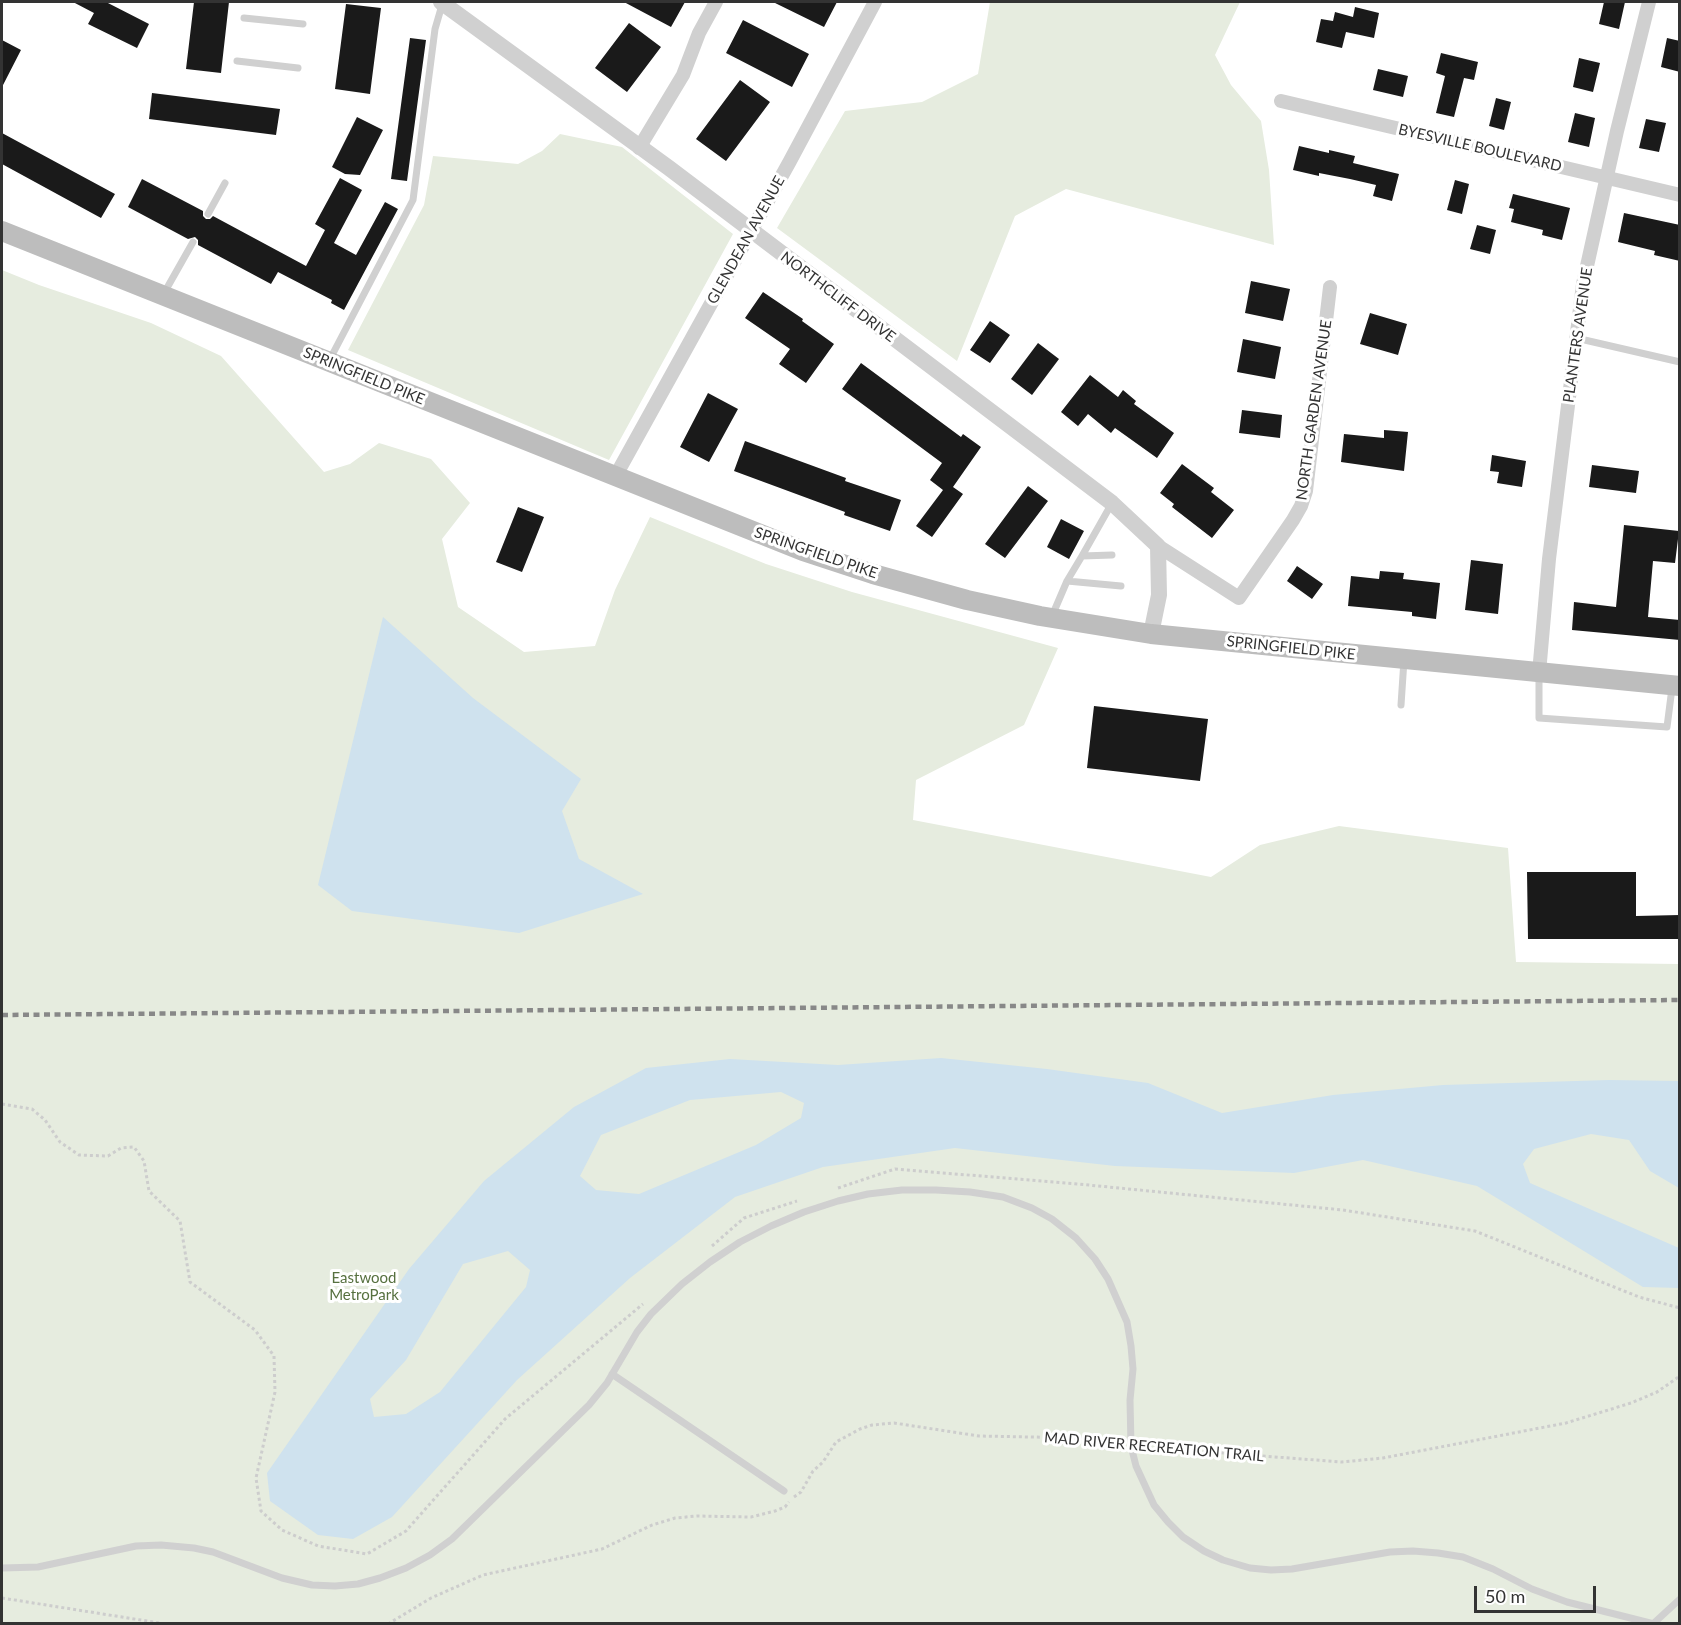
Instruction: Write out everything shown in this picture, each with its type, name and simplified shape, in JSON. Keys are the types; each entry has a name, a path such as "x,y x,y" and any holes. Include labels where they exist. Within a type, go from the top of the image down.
{"main road":[{"name":"SPRINGFIELD PIKE","path":"2,231 803,551 873,574 967,600 1050,618 1151,634 1676,686"}],"street":[{"name":"NORTHCLIFF DRIVE","path":"442,2 750,230 1112,503 1158,546"},
{"path":"639,147 683,75 699,33 716,2"},
{"name":"GLENDEAN AVENUE","path":"615,477 875,2"},
{"name":"PLANTERS AVENUE","path":"1539,673 1549,559 1583,284 1649,2"},
{"name":"BYESVILLE BOULEVARD","path":"1281,101 1680,195"},
{"name":"NORTH GARDEN AVENUE","path":"1158,546 1239,597 1293,520 1306,491 1330,287"},
{"path":"1151,634 1159,595 1158,546"}],"lane":[{"path":"329,362 413,200 435,29 442,2"},
{"path":"244,18 303,24"},
{"path":"237,61 298,68"},
{"path":"208,214 225,183"},
{"path":"162,296 193,242"},
{"path":"1576,338 1680,362"},
{"path":"1050,618 1066,581 1112,503"},
{"path":"1082,556 1112,555"},
{"path":"1066,581 1121,586"},
{"path":"1401,705 1404,660"},
{"path":"1539,673 1539,718 1667,727 1676,686"},
{"path":"2,1568 38,1567 136,1546 161,1545 213,1552 282,1578 312,1585 335,1586 380,1578 406,1568 430,1555 452,1539 589,1405 651,1314 682,1284 720,1255 771,1226 804,1212 868,1194 913,1190 970,1192 1003,1197 1032,1208 1052,1219 1076,1238 1095,1259 1108,1279 1127,1322 1131,1346 1131,1446 1144,1486 1154,1505 1168,1522 1204,1551 1223,1560 1250,1568 1271,1570 1292,1569 1390,1552 1438,1553 1463,1557 1532,1589 1567,1602 1654,1623 1680,1599"},
{"path":"612,1374 784,1491"}],"path":[{"path":"2,1104 32,1110 45,1120 60,1142 79,1155 108,1156 121,1148 134,1147 144,1161 149,1191 180,1221 189,1282 255,1330 274,1356 275,1392 256,1478 261,1511 282,1530 318,1546 367,1554 406,1531 505,1419 646,1301"},
{"path":"830,1190 895,1169 1343,1210 1475,1231 1639,1297 1680,1308"},
{"path":"708,1249 744,1218 798,1201"},
{"name":"MAD RIVER RECREATION TRAIL","path":"388,1623 431,1598 483,1575 602,1549 652,1525 675,1518 752,1517 785,1507 801,1492 813,1471 823,1462 836,1442 872,1425 894,1423 979,1436 1083,1438 1131,1446 1342,1462 1383,1458 1566,1423 1631,1403 1657,1392 1680,1377"},
{"path":"2,1598 166,1623"}],"green space":[{"path":"990,2 1240,2 1215,55 1231,85 1261,121 1269,170 1274,245 1066,189 1015,216 957,361 777,228 845,111 922,102 978,74"},
{"path":"560,134 622,147 733,234 609,460 348,350 424,205 433,156 518,164 542,151"},
{"name":"Eastwood MetroPark","path":"2,270 151,323 221,356 324,472 350,464 379,443 431,459 470,503 442,539 458,607 524,652 595,646 615,590 650,517 766,564 852,592 1058,648 1024,725 916,780 913,820 1211,877 1260,845 1339,826 1508,848 1516,962 1679,964 1679,1623 2,1623"}],"water":[{"path":"383,617 473,698 581,779 562,811 579,859 643,894 519,933 352,911 318,885"},
{"path":"941,1058 1047,1069 1148,1083 1222,1113 1333,1095 1443,1085 1609,1080 1679,1081 1679,1188 1650,1171 1629,1140 1591,1134 1534,1149 1523,1164 1530,1183 1679,1248 1679,1288 1643,1287 1477,1186 1363,1160 1294,1173 1115,1166 955,1148 823,1167 735,1197 630,1278 517,1380 392,1517 353,1539 318,1535 270,1501 267,1473 409,1269 484,1181 574,1107 646,1068 730,1059 838,1065","holes":["781,1092 804,1103 801,1118 756,1145 639,1194 596,1190 580,1176 601,1135 690,1100","508,1251 530,1270 526,1287 440,1392 406,1414 374,1417 370,1399 406,1360 463,1264"]}],"building":[{"path":"73,2 106,2 149,24 137,48 88,24 94,13"},
{"path":"194,2 229,2 221,73 186,69"},
{"path":"624,2 685,2 671,27"},
{"path":"773,2 837,2 824,27"},
{"path":"1604,2 1625,2 1619,29 1599,24"},
{"path":"346,4 381,8 370,94 335,89"},
{"path":"1355,7 1379,13 1374,38 1346,32 1342,48 1316,42 1321,19 1333,21 1335,12 1353,17"},
{"path":"743,20 809,54 792,87 726,53"},
{"path":"629,23 661,47 627,92 595,68"},
{"path":"410,38 426,40 407,181 391,179"},
{"path":"1667,38 1680,41 1680,72 1661,67"},
{"path":"2,40 21,50 2,87"},
{"path":"1441,53 1478,62 1474,80 1464,78 1454,117 1436,113 1445,76 1436,73"},
{"path":"1579,58 1600,63 1593,92 1573,87"},
{"path":"1378,69 1408,76 1403,97 1373,90"},
{"path":"740,80 770,102 726,161 696,139"},
{"path":"152,93 280,109 276,135 149,119"},
{"path":"1496,98 1511,102 1504,130 1489,126"},
{"path":"1575,113 1595,118 1589,147 1568,142"},
{"path":"357,117 383,130 360,175 345,174 332,167"},
{"path":"1646,119 1666,123 1659,152 1639,148"},
{"path":"2,133 115,194 101,218 2,164"},
{"path":"1299,146 1355,156 1353,163 1399,174 1392,201 1373,196 1376,185 1293,170"},
{"path":"340,178 362,190 334,243 356,255 385,202 398,209 344,310 331,303 332,300 278,272 271,284 198,245 195,237 188,239 128,207 142,179 203,211 206,219 213,216 306,266 325,230 315,224"},
{"path":"1455,180 1469,184 1462,214 1447,210"},
{"path":"1513,194 1570,208 1562,240 1542,235 1543,230 1511,222 1514,209 1509,208"},
{"path":"1624,213 1680,225 1680,261 1654,255 1655,251 1618,242"},
{"path":"1477,225 1496,230 1490,254 1470,249"},
{"path":"1251,281 1290,289 1283,321 1245,313"},
{"path":"763,292 803,319 802,321 834,344 806,383 779,364 790,349 745,318"},
{"path":"1370,313 1407,324 1398,355 1360,344"},
{"path":"990,321 1010,335 990,363 970,350"},
{"path":"1243,339 1281,347 1275,379 1237,372"},
{"path":"1038,343 1059,359 1032,395 1011,379"},
{"path":"861,363 961,437 963,434 981,447 953,487 963,494 932,537 916,526 943,490 930,480 942,463 842,389"},
{"path":"1090,375 1118,397 1123,390 1136,401 1134,404 1174,433 1157,458 1115,428 1111,433 1088,414 1078,426 1061,412"},
{"path":"708,393 738,409 709,462 680,447"},
{"path":"1242,410 1282,415 1280,438 1239,433"},
{"path":"1384,430 1408,432 1404,471 1341,462 1344,434 1384,438"},
{"path":"745,441 846,478 845,481 901,500 890,531 734,471"},
{"path":"1492,455 1526,461 1522,487 1497,483 1499,472 1490,471"},
{"path":"1182,464 1214,488 1211,492 1234,510 1212,538 1172,507 1174,504 1160,493"},
{"path":"1592,465 1639,471 1636,493 1589,487"},
{"path":"1028,486 1048,501 1005,558 985,544"},
{"path":"518,507 544,517 522,572 496,562"},
{"path":"1061,519 1084,531 1069,559 1047,547"},
{"path":"1624,525 1679,531 1675,563 1653,561 1648,617 1680,620 1680,640 1572,630 1574,602 1616,607"},
{"path":"1471,560 1503,564 1498,614 1465,610"},
{"path":"1297,566 1323,584 1312,599 1287,581"},
{"path":"1380,571 1404,573 1403,579 1440,583 1436,619 1412,616 1412,612 1348,606 1351,576 1379,579"},
{"path":"1094,706 1208,719 1200,781 1087,768"},
{"path":"1527,872 1636,872 1636,916 1680,915 1680,939 1528,939"}],"railway":[{"path":"2,1015 1680,1000"}]}
